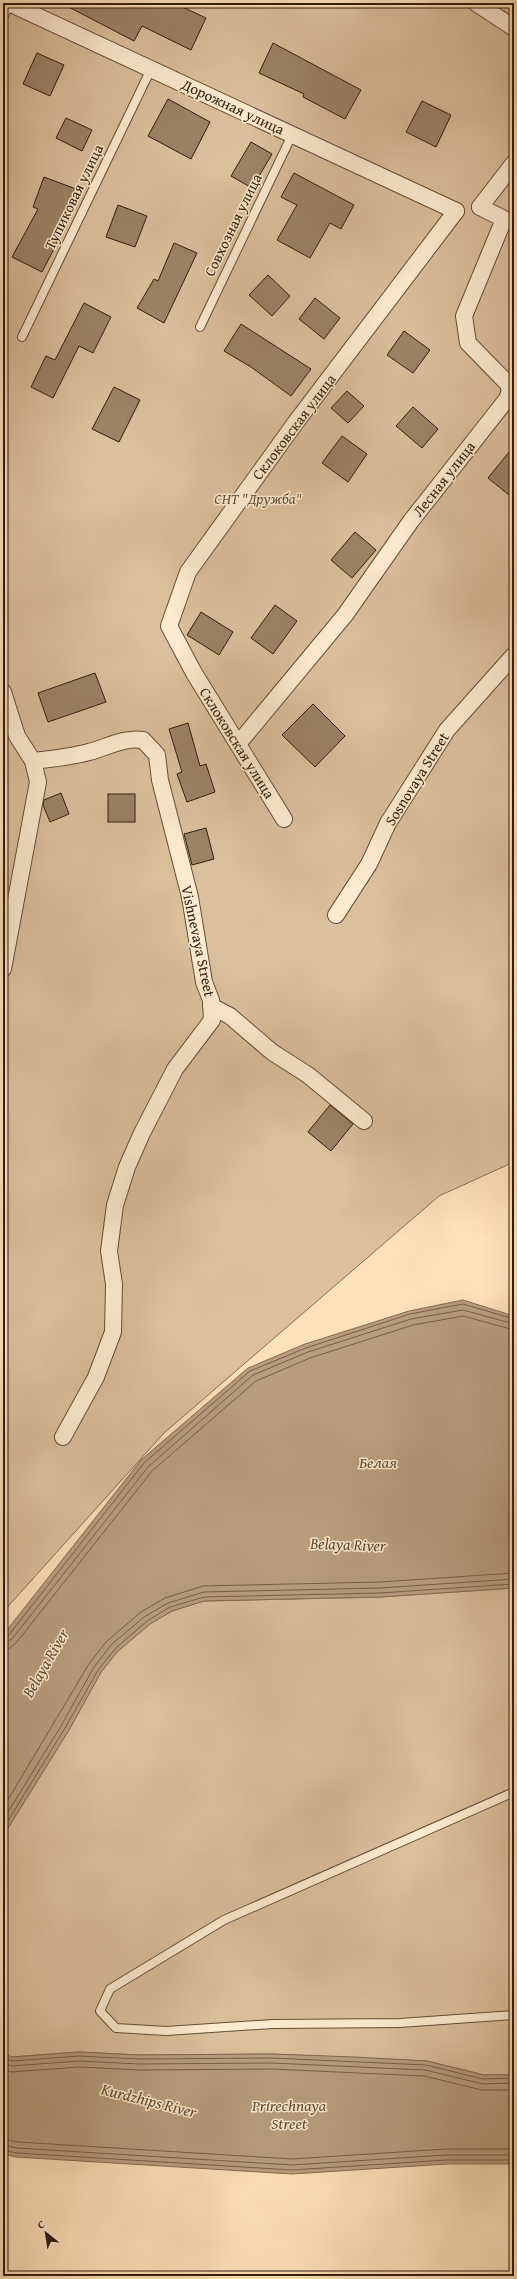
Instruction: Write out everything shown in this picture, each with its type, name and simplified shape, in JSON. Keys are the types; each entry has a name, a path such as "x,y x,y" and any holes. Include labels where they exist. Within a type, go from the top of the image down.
{"street":[{"name":"Дорожная улица","path":"9,3 456,211"},
{"path":"476,3 514,28"},
{"path":"456,211 480,207 514,163"},
{"name":"Лесная улица","path":"238,744 345,615 411,521 507,399 510,391 508,384 468,343 464,316 509,221 480,207"},
{"name":"Склоковская улица","path":"284,819 194,673 169,626 188,572 296,422 456,211"},
{"name":"Sosnovaya Street","path":"336,915 369,864 388,823 447,730 514,655"},
{"path":"3,692 17,736 33,761 38,782 3,969"},
{"name":"Vishnevaya Street","path":"33,761 64,758 89,752 131,738 143,740 156,755 160,780 190,897 204,982 212,1006 230,1016 272,1052 308,1075 364,1121"},
{"path":"63,1437 96,1377 113,1332 114,1284 108,1251 115,1205 127,1167 174,1069 212,1020 212,1006"}],"lane":[{"path":"3,18 9,3"},
{"name":"Тупиковая улица","path":"22,337 151,69"},
{"name":"Совхозная улица","path":"200,327 292,135"},
{"path":"514,1792 224,1920 110,1990 100,2010 116,2028 166,2031 273,2024 400,2023 514,2015"}],"green space":[{"name":"СНТ \"Дружба\"","path":"3,3 514,3 514,1162 439,1196 164,1433 3,1612"},
{"path":"514,1588 514,2075 484,2075 427,2061 272,2054 139,2055 79,2052 12,2057 3,2054 3,1836 69,1730 101,1672 118,1651 150,1624 172,1611 204,1601 380,1597"}],"water":[{"name":"Белая","path":"463,1300 514,1316 514,1588 380,1597 204,1601 172,1611 150,1624 118,1651 101,1672 69,1730 3,1836 3,1635 141,1460 248,1368 305,1344 409,1311"},
{"name":"Prirechnaya Street","path":"79,2052 139,2055 272,2054 355,2057 427,2061 484,2075 514,2075 514,2164 447,2164 292,2174 16,2157 3,2154 3,2054 12,2057"}],"building":[{"path":"61,3 174,3 206,18 191,50 142,26 134,41"},
{"path":"273,43 361,90 345,119 303,97 304,94 259,73"},
{"path":"37,53 64,65 50,96 23,84"},
{"path":"168,99 210,122 191,159 148,136"},
{"path":"422,101 451,115 436,147 406,132"},
{"path":"66,118 92,130 82,151 56,138"},
{"path":"251,142 272,154 252,188 231,176"},
{"path":"294,173 354,205 341,229 330,223 310,258 277,240 297,205 281,197"},
{"path":"44,177 76,189 55,247 42,272 12,257 38,209 33,207"},
{"path":"118,205 147,216 135,247 106,237"},
{"path":"174,243 197,253 164,323 137,308 154,279 158,281"},
{"path":"268,275 290,296 272,316 249,295"},
{"path":"315,298 340,318 324,339 299,319"},
{"path":"84,303 111,317 93,353 79,346 53,398 31,387 46,356 55,360"},
{"path":"241,324 311,369 291,396 251,367 224,351"},
{"path":"404,331 430,350 413,373 387,355"},
{"path":"114,387 140,400 119,442 92,429"},
{"path":"347,391 364,406 348,423 331,408"},
{"path":"413,407 438,429 422,448 396,426"},
{"path":"342,436 367,454 348,482 322,463"},
{"path":"514,446 514,499 488,478"},
{"path":"355,532 376,550 352,578 331,560"},
{"path":"275,605 297,621 273,654 251,638"},
{"path":"201,612 233,632 219,655 187,635"},
{"path":"95,673 106,702 48,722 38,693"},
{"path":"313,704 345,736 315,767 282,735"},
{"path":"188,723 200,766 206,764 215,792 187,802 177,774 182,772 169,729"},
{"path":"61,793 69,814 50,822 43,805 44,800"},
{"path":"108,794 135,794 135,822 108,822"},
{"path":"206,828 214,859 192,865 184,834"},
{"path":"330,1105 353,1124 331,1151 308,1132"}],"water label":[{"name":"Belaya River","path":"348,1544"},
{"name":"Belaya River","path":"45,1663"},
{"name":"Kurdzhips River","path":"149,2100"}]}
